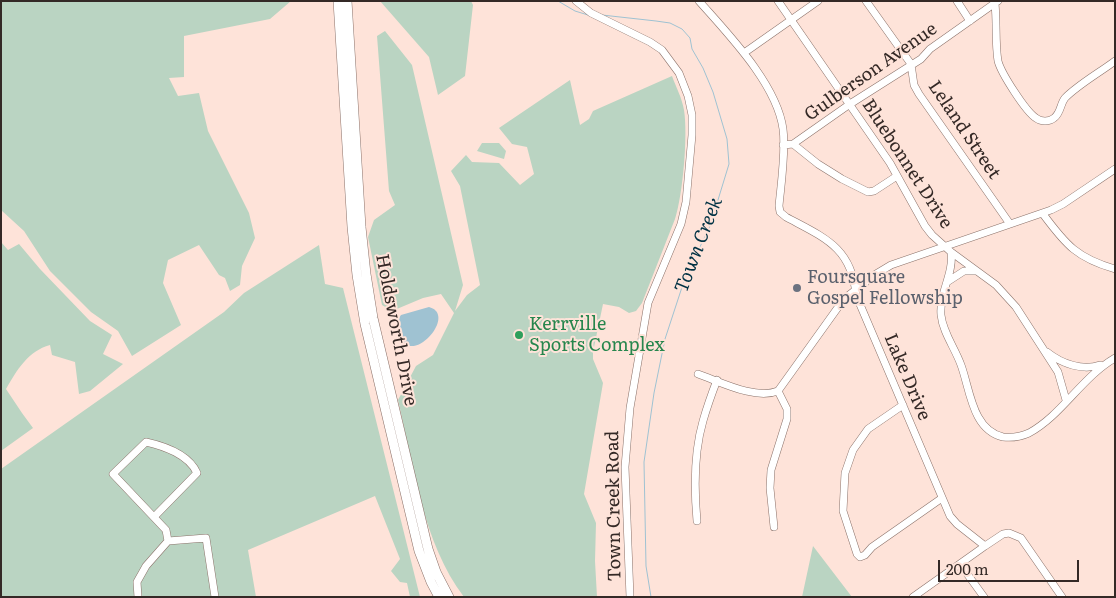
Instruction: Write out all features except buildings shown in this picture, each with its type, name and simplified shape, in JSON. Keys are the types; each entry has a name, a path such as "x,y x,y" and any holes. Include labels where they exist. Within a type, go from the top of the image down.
{"main road":[{"name":"Holdsworth Drive","path":"338,1 366,274 380,368 420,551 431,582 439,597"},
{"name":"Holdsworth Drive","path":"347,1 347,80"},
{"name":"Holdsworth Drive","path":"380,368 428,548 436,572 449,597"}],"street":[{"name":"Town Creek Road","path":"576,1 591,13 650,42 662,50 679,73 688,96 692,115 686,202 681,224 648,303 630,408 626,466 630,597"},
{"name":"Lake Drive","path":"699,1 744,53 773,99 782,126 780,212 831,243 846,261 856,285 856,295 952,519 985,546"},
{"name":"Bluebonnet Drive","path":"778,1 850,104 897,176 925,226 932,236 951,252 951,265 941,301 941,316 946,333 961,363 977,415 986,427 999,436 1008,438 1018,437 1037,428 1084,382 1106,363 1115,358"},
{"path":"744,53 818,1"},
{"name":"Leland Street","path":"866,1 911,64 914,85 919,94 1010,224"},
{"path":"957,1 970,21"},
{"path":"996,2 999,64 1008,83 1029,112 1041,121 1048,121 1054,118 1064,100 1115,61"},
{"name":"Gulberson Avenue","path":"783,145 793,144 850,104 921,59 930,49 996,2"},
{"path":"793,144 818,164 868,192 874,192 897,176"},
{"path":"698,374 753,393 766,394 778,391 844,299 891,265 1043,214 1063,204 1114,170"},
{"path":"1043,214 1063,241 1078,253 1094,263 1115,269"},
{"path":"951,252 1006,294 1058,372 1066,400"},
{"path":"947,283 964,271 976,272"},
{"path":"1042,347 1055,358 1067,363 1085,367 1106,363"},
{"path":"697,521 697,460 703,421 717,380"},
{"path":"774,527 770,488 771,470 786,419 786,409 778,391"},
{"path":"902,405 868,429 853,450 844,473 843,511 857,554 860,557 864,556 872,547 942,498"},
{"path":"154,517 197,474 194,466 165,446 146,442 112,474 166,530 168,542"},
{"path":"913,597 1003,534 1009,533 1021,538 1062,597"},
{"path":"138,597 137,582 146,566 168,542 206,538 215,597"},
{"path":"960,564 984,597"}],"green space":[{"path":"1,1 291,1 270,19 184,36 184,77 169,78 178,96 199,93 208,131 249,213 255,238 242,266 240,285 230,291 225,278 219,275 199,245 168,260 163,283 181,325 132,356 118,331 91,312 50,271 24,231 1,210"},
{"path":"380,1 471,1 473,5 465,76 438,95 429,57"},
{"name":"Kerrville Sports Complex","path":"385,31 412,65 463,285 455,311 467,295 480,285 460,186 451,171 466,155 472,162 499,163 520,185 534,174 527,147 512,144 499,128 570,80 580,125 589,119 593,111 672,76 680,97 684,110 685,149 680,195 675,219 642,303 636,311 629,313 619,307 603,304 593,352 593,359 603,383 584,494 596,523 595,561 597,597 464,597 438,553 421,503 398,400 416,366 433,355 454,313 441,294 423,298 392,311 382,305 368,237 374,220 395,205 389,191 377,36"},
{"path":"482,143 499,143 506,151 504,159 477,151"},
{"path":"1,242 8,250 19,244 40,269 90,321 112,335 103,354 123,364 90,391 79,394 75,362 52,355 50,345 35,352 19,368 6,389 33,428 1,451"},
{"path":"319,245 325,284 343,288 420,597 410,597 407,583 400,582 391,571 400,559 375,496 248,550 256,597 1,597 1,469 224,312 244,293"},
{"path":"813,546 852,597 802,597"}],"water":[{"path":"429,307 437,312 438,320 435,329 421,343 413,346 405,344 400,334 399,317"}],"waterway":[{"name":"Town Creek","path":"558,1 575,11 588,15"},
{"name":"Town Creek","path":"602,15 670,23 682,29 690,38 692,49 703,68 713,92 727,139 729,164 710,226 685,278 665,339 654,393 644,462 646,566 651,597"}],"place":[{"name":"Foursquare Gospel Fellowship","path":"797,288"},
{"name":"Kerrville Sports Complex","path":"519,335"}]}
